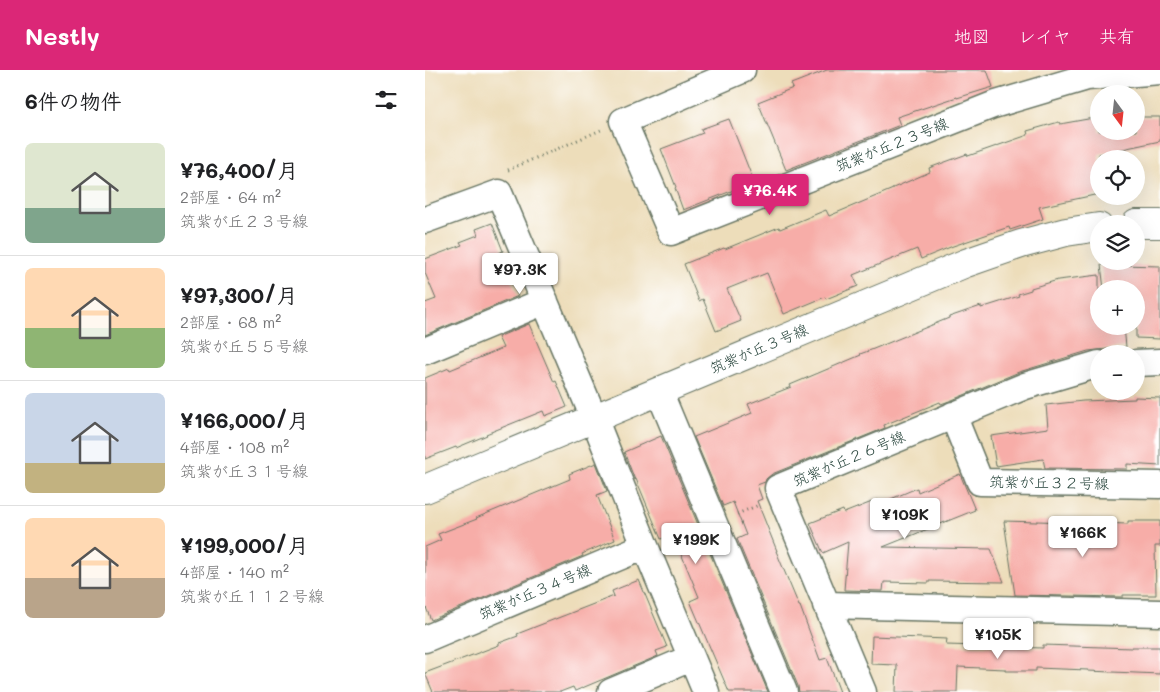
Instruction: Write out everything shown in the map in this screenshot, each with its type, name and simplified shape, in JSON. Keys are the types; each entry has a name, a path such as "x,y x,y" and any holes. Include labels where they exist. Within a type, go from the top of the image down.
{"street":[{"path":"623,121 742,70"},
{"name":"筑紫が丘２３号線","path":"623,121 671,232 993,105 1087,77 1160,71"},
{"path":"425,220 499,194 594,418 705,692"},
{"path":"1145,224 1160,224"},
{"name":"筑紫が丘３号線","path":"425,489 966,263 1021,244 1090,228"},
{"path":"425,351 545,301"},
{"path":"1145,363 1160,362"},
{"name":"筑紫が丘２６号線","path":"863,692 777,488 1025,386 1090,367"},
{"path":"659,391 784,692"},
{"name":"筑紫が丘３２号線","path":"953,416 980,482 1160,485"},
{"name":"筑紫が丘３４号線","path":"425,639 645,546"},
{"path":"826,605 1160,613"},
{"path":"611,692 691,658"}],"path":[{"path":"499,194 495,176 623,121"}],"building":[{"path":"827,70 987,70 993,87 897,117 900,125 786,170 758,102 793,88 791,84"},
{"path":"1145,117 1160,117 1160,141 1118,150 1090,150 1090,196 1039,207 1043,219 1010,230 1009,227 921,259 917,249 853,275 858,286 784,314 767,273 727,289 741,321 716,331 703,299 699,301 684,264 826,210 829,216 930,172 929,168 1028,135 1027,131 1059,122 1060,124 1090,119 1090,140 1145,140"},
{"path":"729,119 754,182 683,210 661,149 703,133 701,129"},
{"path":"492,223 503,251 499,253 518,296 425,335 425,303 436,299 425,273 425,259 462,245 460,242 478,235 476,229"},
{"path":"1145,266 1160,266 1160,339 1136,338 1136,335 1145,335 1145,280 1103,280 1102,270 1145,270"},
{"path":"1099,275 1099,280 1090,280 1090,335 1125,335 1126,345 1090,345 1090,351 1019,372 952,400 941,404 940,402 884,425 885,428 772,474 765,482 757,485 762,499 757,501 776,551 800,606 820,660 827,658 840,692 799,692 737,539 746,535 733,502 723,506 694,437 752,413 748,404 791,387 790,385 860,354 949,317 1019,296 1018,294 1031,290 1031,288 1058,280"},
{"path":"529,324 567,407 545,416 543,411 425,459 425,378 449,368 450,370 503,348 498,337"},
{"path":"1160,398 1160,466 1127,464 1127,469 1045,468 1043,459 996,466 991,436 1048,428 1046,405 1083,401"},
{"path":"661,436 768,692 729,692 690,601 699,597 673,534 661,539 635,480 624,452"},
{"path":"596,463 607,491 597,495 615,540 582,554 583,556 431,620 425,605 425,547 441,540 438,534 570,479 569,474"},
{"path":"960,474 975,510 883,547 991,549 1004,582 884,582 883,591 844,590 848,542 823,553 810,523 843,510 844,513 877,500 879,504 917,488 918,492"},
{"path":"1004,521 1128,524 1128,521 1160,521 1160,546 1155,546 1156,595 1123,595 1123,597 1015,595"},
{"path":"639,580 667,647 656,651 658,656 575,691 573,687 560,692 433,692 425,673 499,645 499,643 518,636 517,634 614,596 612,591"},
{"path":"872,636 947,639 946,645 1043,648 1043,645 1160,647 1160,674 1036,668 1036,671 1005,671 1005,669 958,667 957,692 896,692 897,665 871,664"}]}
